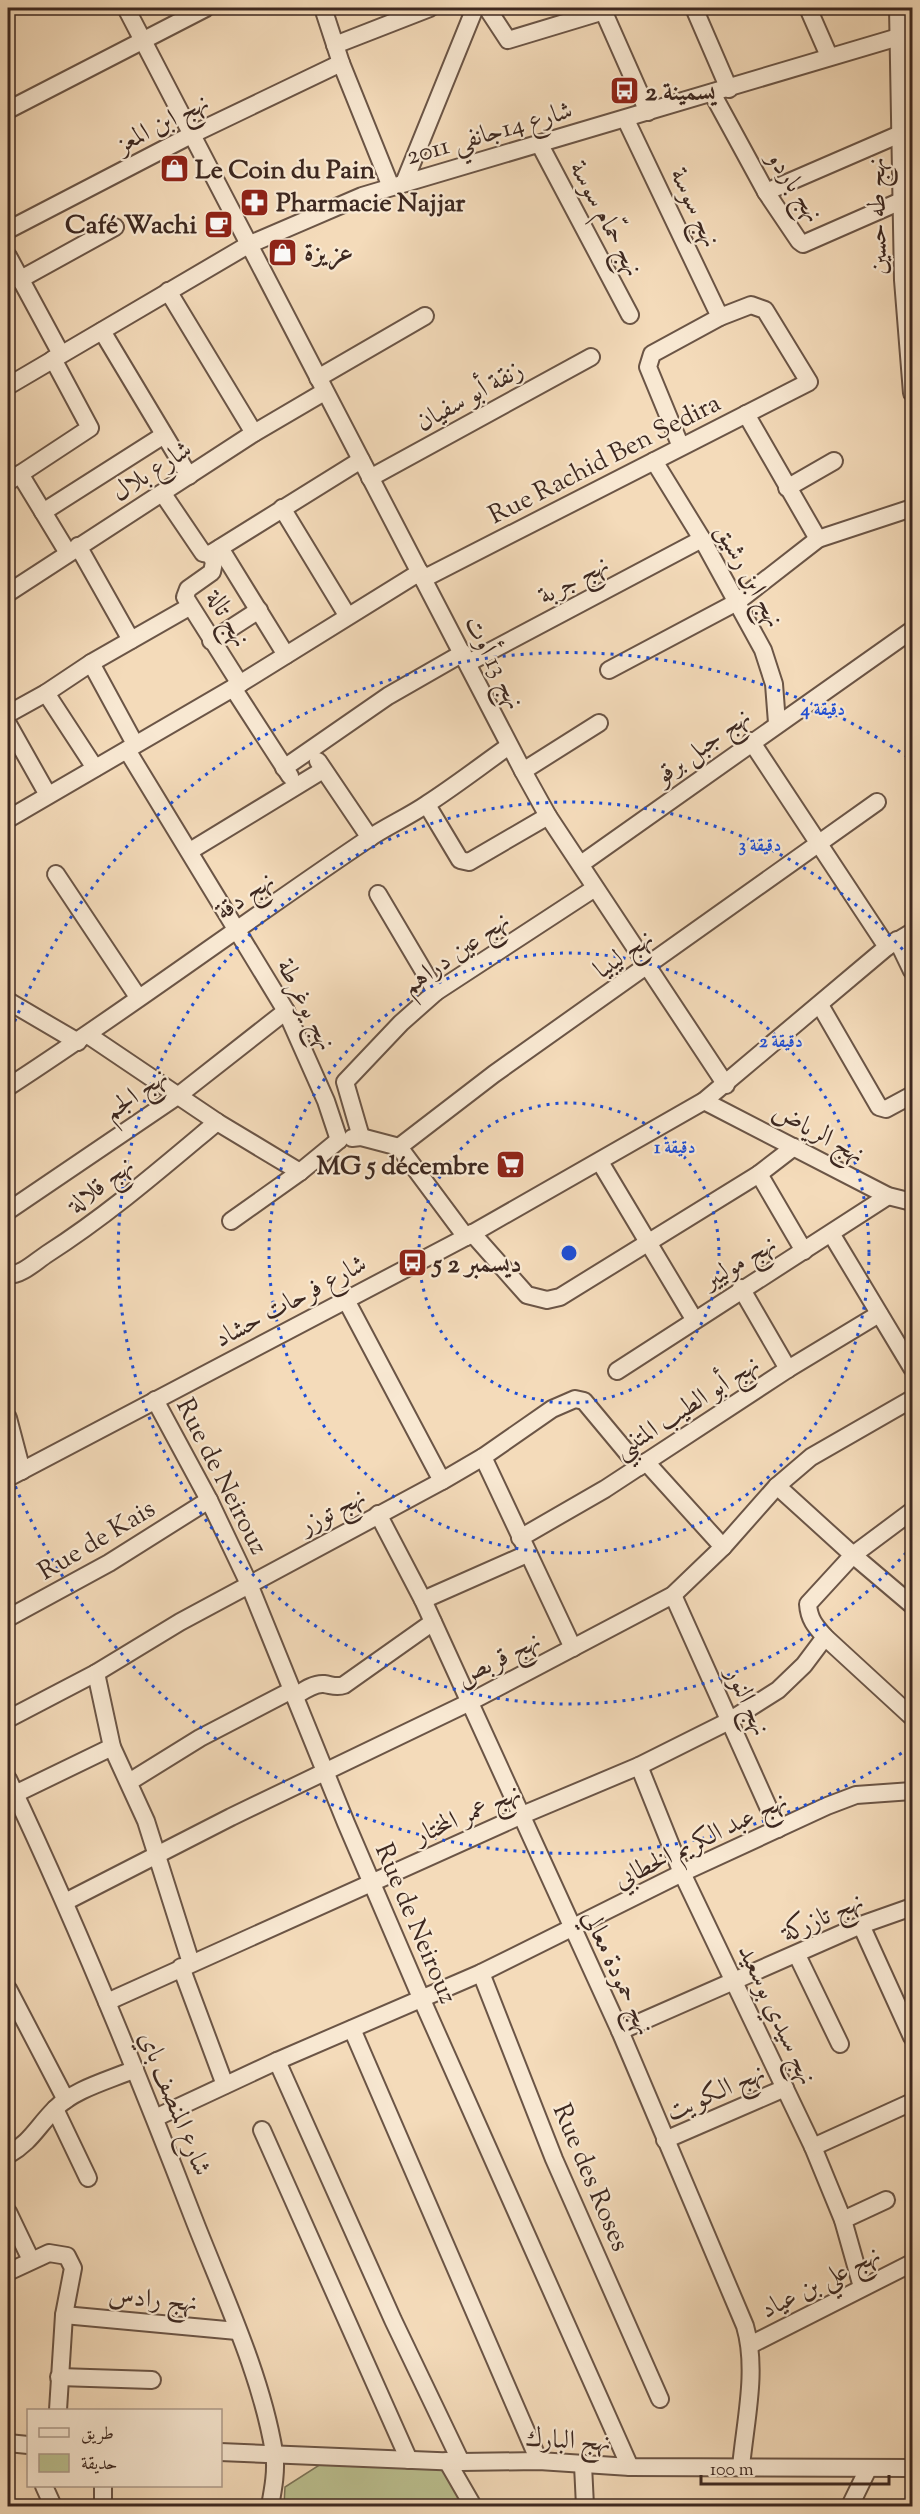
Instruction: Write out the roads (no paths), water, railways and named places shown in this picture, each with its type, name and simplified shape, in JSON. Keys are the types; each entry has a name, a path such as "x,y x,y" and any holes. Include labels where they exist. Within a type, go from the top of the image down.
{"street":[{"name":"نهج 13 أوت","path":"126,8 509,746 548,816 726,1085"},
{"path":"8,110 144,42 206,8"},
{"path":"323,8 341,63 397,185"},
{"path":"335,45 430,8"},
{"path":"397,185 475,8"},
{"path":"487,8 508,40 603,9 648,112"},
{"name":"نهج باردو","path":"694,8 721,91 766,192 799,241 803,244 904,193"},
{"path":"808,8 829,56"},
{"name":"نهج طه حسين","path":"898,8 905,35 900,135 912,393"},
{"name":"شارع 14جانفي 2011","path":"8,386 248,245 362,196 626,120 829,56 905,35"},
{"name":"نهج ابن المعز","path":"8,230 193,134 341,63"},
{"name":"نهج سوسة","path":"626,120 720,317"},
{"path":"766,192 900,135"},
{"name":"نهج حمّام سوسة","path":"540,145 630,315"},
{"path":"19,280 115,227"},
{"path":"8,256 90,428 14,478 73,550 131,640"},
{"path":"168,291 254,433"},
{"name":"Rue Rachid Ben Sedira","path":"8,819 236,686 347,615 421,575 809,382 765,310 751,305 720,317"},
{"name":"شارع بلال","path":"8,593 163,494 424,316"},
{"path":"681,447 648,367 648,361 651,354 720,317"},
{"path":"102,331 189,476"},
{"name":"زنقة أبو سفيان","path":"370,478 591,357"},
{"path":"746,414 818,539"},
{"path":"43,512 164,435"},
{"path":"163,494 203,553 215,551 361,460"},
{"name":"نهج ابن رشيق","path":"654,461 702,539 771,669 777,723"},
{"path":"787,488 834,462"},
{"path":"282,508 347,615"},
{"path":"609,670 737,602 818,539 912,508"},
{"name":"نهج جربة","path":"284,768 387,696 702,539"},
{"path":"215,551 258,610 286,655"},
{"name":"نهج تالة","path":"215,551 212,572 188,589 185,597 284,768 297,786"},
{"path":"8,714 46,693 90,663 189,607"},
{"path":"211,640 258,610"},
{"name":"نهج جبل برقو","path":"581,864 751,741 912,630"},
{"name":"نهج يوغرطة","path":"90,663 131,747 237,932 286,1011 326,1101 339,1140"},
{"path":"46,693 95,768"},
{"path":"523,771 599,723"},
{"path":"8,724 48,795"},
{"path":"751,741 820,843 912,971"},
{"name":"نهج دقة","path":"8,1087 83,1038 138,997 237,932 370,838 427,805 509,746"},
{"path":"310,750 370,838"},
{"path":"190,851 323,770"},
{"name":"نهج ليبيا","path":"399,1147 494,1074 877,802"},
{"path":"427,805 460,860 464,862 469,862 548,816"},
{"path":"56,874 138,997"},
{"name":"نهج عين دراهم","path":"326,1101 401,1023 436,992 595,888"},
{"path":"378,894 436,992"},
{"name":"شارع فرحات حشاد","path":"15,1475 469,1235 704,1101 726,1085 892,944 912,932"},
{"path":"10,998 179,1095 217,1122 300,1172"},
{"path":"820,1005 879,1107 886,1109 912,1095"},
{"name":"نهج الجم","path":"8,1211 179,1095 286,1011"},
{"path":"345,1082 361,1137"},
{"name":"نهج الرياض","path":"704,1101 888,1196 912,1202"},
{"name":"نهج قلالة","path":"8,1275 22,1271 79,1234 136,1191 217,1122"},
{"path":"231,1221 300,1172 339,1140 361,1137 399,1147 469,1235 526,1295 547,1299 560,1297 648,1243 759,1174 794,1147"},
{"path":"600,1162 694,1319"},
{"path":"759,1174 804,1251"},
{"name":"نهج موليير","path":"617,1371 741,1288 832,1235 888,1196"},
{"path":"832,1235 912,1368"},
{"path":"741,1288 788,1369"},
{"path":"346,1299 442,1481"},
{"name":"نهج أبو الطيب المتنبي","path":"423,1600 524,1546 788,1369 879,1314"},
{"name":"نهج توزر","path":"8,1719 96,1673 249,1584 442,1481 483,1457 552,1409 575,1399 584,1401 643,1465"},
{"name":"نهج قربص","path":"65,1902 156,1854 470,1702 674,1595 723,1547 777,1486 811,1457 912,1399"},
{"name":"Rue de Neirouz","path":"155,1400 209,1500 249,1584 422,2000 630,2467"},
{"path":"8,1418 15,1475"},
{"path":"483,1457 573,1648"},
{"path":"643,1465 723,1547"},
{"path":"777,1486 852,1556 912,1605"},
{"name":"Rue de Kais","path":"8,1618 110,1563 209,1500"},
{"path":"912,1511 852,1556 808,1604 808,1615 825,1637 912,1717"},
{"name":"نهج حمودة معالي","path":"378,1514 423,1600 620,2031 738,2310 750,2345 741,2467"},
{"name":"نهج النور","path":"674,1595 778,1829"},
{"path":"129,1782 200,1738 293,1693 314,1685 322,1684 337,1688 344,1685 433,1622"},
{"name":"نهج عمر المختار","path":"107,2002 520,1816 639,1766 729,1720 778,1690 804,1665 825,1637"},
{"path":"96,1673 112,1747 146,1821 186,1965 225,2085"},
{"path":"11,1787 112,1747"},
{"name":"نهج سيدي بوسعيد","path":"639,1766 682,1873 813,2146 843,2220 862,2287"},
{"name":"شارع المنصف باي","path":"11,1787 65,1902 135,2068 237,2331 262,2406 274,2455 270,2506"},
{"name":"نهج عبد الكريم الخطابي","path":"155,2118 277,2061 481,1973 572,1930 682,1873 856,1795 912,1791"},
{"name":"نهج تازركة","path":"620,2031 736,1982 861,1925 912,1907"},
{"path":"861,1925 905,2002 912,2037"},
{"path":"797,1955 840,2044"},
{"name":"Rue des Roses","path":"481,1973 554,2159 660,2399"},
{"path":"8,1989 60,2105 88,2178"},
{"path":"352,2029 539,2461"},
{"path":"277,2061 473,2506"},
{"path":"8,2155 31,2139 60,2105 135,2068"},
{"name":"نهج الكويت","path":"665,2140 785,2088"},
{"path":"813,2146 912,2102"},
{"path":"262,2130 409,2460"},
{"path":"843,2220 886,2200"},
{"path":"8,2212 31,2260"},
{"path":"8,2272 50,2253 67,2256 73,2268 64,2315 58,2409"},
{"name":"نهج علي بن عياد","path":"750,2345 912,2263"},
{"name":"نهج رادس","path":"64,2315 237,2331"},
{"path":"59,2377 152,2380"},
{"path":"8,2443 27,2445"},
{"name":"نهج البارك","path":"222,2452 454,2462 539,2461 630,2467 912,2468"},
{"path":"583,2465 585,2506"},
{"path":"850,2506 868,2469"},
{"path":"44,2487 53,2506"},
{"path":"103,2487 103,2506 110,2506"}],"place":[{"name":"يسمينة 2","path":"624,91"},
{"name":"Le Coin du Pain","path":"174,169"},
{"name":"Pharmacie Najjar","path":"255,202"},
{"name":"Café Wachi","path":"218,224"},
{"name":"عزيزة","path":"283,252"},
{"name":"MG 5 décembre","path":"510,1165"},
{"name":"5 ديسمبر 2","path":"412,1263"}]}
